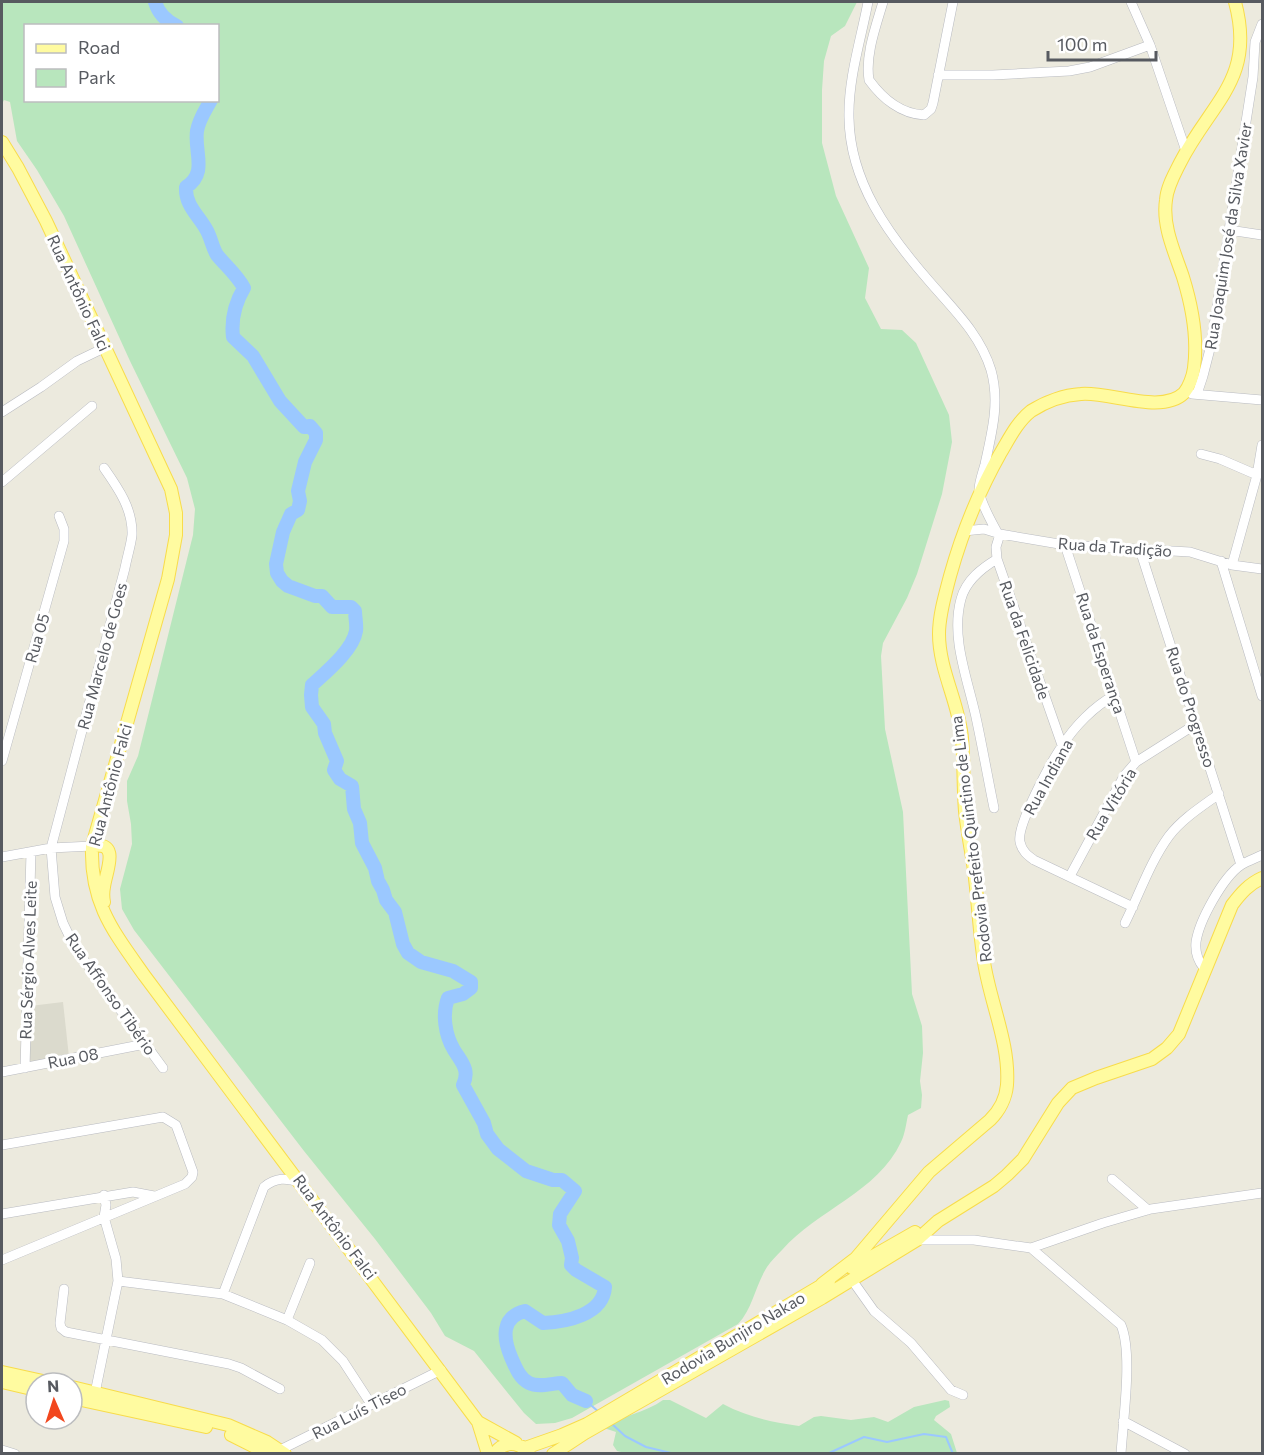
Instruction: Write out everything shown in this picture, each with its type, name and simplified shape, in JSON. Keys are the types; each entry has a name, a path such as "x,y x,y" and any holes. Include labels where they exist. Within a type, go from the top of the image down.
{"main road":[{"path":"1184,393 1192,376 1196,352 1193,320 1166,219 1166,200 1169,185 1186,151 1228,89 1237,69 1241,40 1234,2"},
{"name":"Rua Antônio Falci","path":"2,142 46,221 171,489 176,513 176,535 168,579 92,846 91,863 98,900 110,926 144,975 301,1182 478,1422 488,1454"},
{"name":"Rodovia Prefeito Quintino de Lima","path":"822,1284 856,1258 929,1172 996,1114 1005,1094 1007,1083 1004,1050 984,963 965,813 962,735 940,650 939,634 941,612 964,531 979,491 1014,429 1031,412 1056,399 1082,393 1109,395 1141,402 1165,401 1184,393"},
{"path":"92,846 99,845 110,852 103,889 110,926"},
{"name":"Rodovia Bunjiro Nakao","path":"494,1454 501,1446 523,1448 586,1424 822,1284 938,1221 994,1186 1023,1160 1058,1103 1072,1088 1152,1059 1167,1048 1179,1034 1232,905 1242,891 1253,882 1263,878"},
{"name":"Rodovia Bunjiro Nakao","path":"553,1454 585,1433 852,1280 917,1240 938,1221"},
{"path":"800,1310 839,1284 865,1261 881,1228"},
{"path":"2,1372 24,1377"},
{"path":"2,1382 24,1387"},
{"path":"84,1392 219,1430 278,1453"},
{"path":"84,1397 94,1397"},
{"name":"Rua Antônio Falci","path":"478,1422 523,1448"}],"street":[{"path":"868,2 850,98 849,117 853,156 864,188 898,243 962,318 983,349 993,379 995,403 993,425 979,491 998,533"},
{"path":"883,2 874,34 868,68 869,80 892,104 915,115 928,114 933,103 953,2"},
{"path":"1131,2 1150,45 1186,151"},
{"path":"1241,40 1259,42 1263,24"},
{"name":"Rua Joaquim José da Silva Xavier","path":"1197,393 1211,345 1259,42"},
{"path":"939,75 1069,71 1090,67 1150,45"},
{"path":"1229,230 1263,235"},
{"path":"2,412 77,361 104,348"},
{"path":"1184,393 1263,400"},
{"path":"2,482 92,406"},
{"path":"1233,565 1263,445"},
{"path":"1200,454 1220,459 1257,475"},
{"name":"Rua Marcelo de Goes","path":"51,848 117,601 132,534 130,516 122,494 104,468"},
{"name":"Rua 05","path":"2,761 64,541 64,530 59,516"},
{"name":"Rua da Tradição","path":"964,531 984,529 1065,545 1190,552 1233,565 1263,569"},
{"name":"Rua da Felicidade","path":"998,533 997,559 1062,745"},
{"name":"Rua da Esperança","path":"1065,545 1136,762"},
{"name":"Rua do Progresso","path":"1140,550 1241,865"},
{"path":"994,808 977,721 959,648 958,631 961,598 968,584 985,566 997,559"},
{"path":"1221,561 1263,696"},
{"name":"Rua Indiana","path":"1070,876 1024,853 1019,841 1020,829 1062,745 1095,708 1115,695"},
{"name":"Rua Vitória","path":"1070,876 1124,776 1136,762 1196,724"},
{"path":"1125,923 1169,836 1186,818 1219,794"},
{"path":"2,857 51,848 92,846"},
{"name":"Rua Affonso Tibério","path":"51,848 55,897 63,923 75,948 163,1068"},
{"name":"Rua Sérgio Alves Leite","path":"25,1068 31,852"},
{"path":"1204,969 1196,954 1196,942 1200,928 1226,880 1241,865 1263,855"},
{"path":"1070,876 1133,907"},
{"name":"Rua 08","path":"2,1072 145,1044"},
{"path":"2,1145 163,1117 176,1125 192,1166 192,1177 185,1184 2,1260"},
{"path":"223,1294 264,1187 279,1179 288,1178 301,1182"},
{"path":"1112,1179 1148,1210"},
{"path":"2,1214 105,1195 133,1192 154,1196"},
{"path":"917,1240 974,1240 1031,1248 1103,1222 1148,1210 1263,1192"},
{"path":"94,1397 118,1281 116,1259 104,1217 105,1195"},
{"path":"1031,1248 1121,1325 1126,1345 1121,1454"},
{"path":"287,1320 310,1263"},
{"path":"852,1280 874,1311 911,1343 951,1390 963,1395"},
{"path":"118,1281 223,1294 287,1320 322,1340 343,1361 371,1404"},
{"path":"64,1289 60,1323 61,1328 66,1332 229,1364 280,1389"},
{"name":"Rua Luís Tiseo","path":"278,1453 441,1370"},
{"path":"1123,1421 1185,1454"},
{"path":"2,1450 15,1454"}],"shaded area":[{"path":"63,1002 69,1057 32,1062 29,1060 30,1006"}],"green space":[{"path":"2,2 857,2 845,26 831,36 824,61 822,143 836,196 869,268 865,298 881,329 902,330 916,343 949,415 952,442 942,494 917,574 883,643 881,656 885,729 903,812 912,994 922,1026 921,1108 908,1115 901,1142 891,1159 878,1174 812,1223 772,1260 763,1274 747,1311 738,1324 572,1418 555,1423 536,1424 524,1413 474,1351 445,1336 431,1313 375,1239 304,1151 134,930 122,909 120,889 132,844 127,781 138,756 193,535 195,509 187,478 130,361 64,216 17,141 10,102 4,100 2,104"},
{"path":"663,1400 670,1400 706,1418 723,1404 760,1418 799,1426 814,1417 821,1416 851,1420 874,1417 888,1422 914,1407 945,1400 949,1401 950,1407 936,1416 934,1420 951,1434 957,1453 625,1453 617,1451 613,1445 616,1432 604,1428"}],"waterway":[{"path":"155,2 163,16 173,24"},
{"path":"210,102 198,127 197,175 186,187 186,193 193,210 208,232 217,255 244,288 234,311 233,337 253,356 280,401 304,427 310,426 316,433 316,440 305,462 298,491 300,501 298,510 291,514 283,532 276,564 277,573 288,586 315,596 322,596 332,607 351,607 355,611 354,638 338,660 312,685 312,707 324,724 325,733 337,761 334,770 340,779 352,786 354,809 360,823 362,843 375,868 386,900 395,912 403,944 408,953 421,962 453,971 471,982 471,988 463,994 448,998 445,1024 448,1038 465,1071 463,1085 484,1123 487,1134 498,1149 526,1171 553,1180 562,1180 575,1191 560,1214 559,1225 568,1241 572,1258 571,1265 605,1287 603,1297 591,1310 562,1321 543,1323 525,1311 517,1314 508,1323 506,1343 514,1364 526,1381 537,1385 562,1383 572,1395 586,1401"},
{"path":"586,1401 600,1413"},
{"path":"611,1423 625,1436 646,1447 675,1454"},
{"path":"827,1454 864,1437 887,1442 924,1434 946,1437 953,1454"}]}
